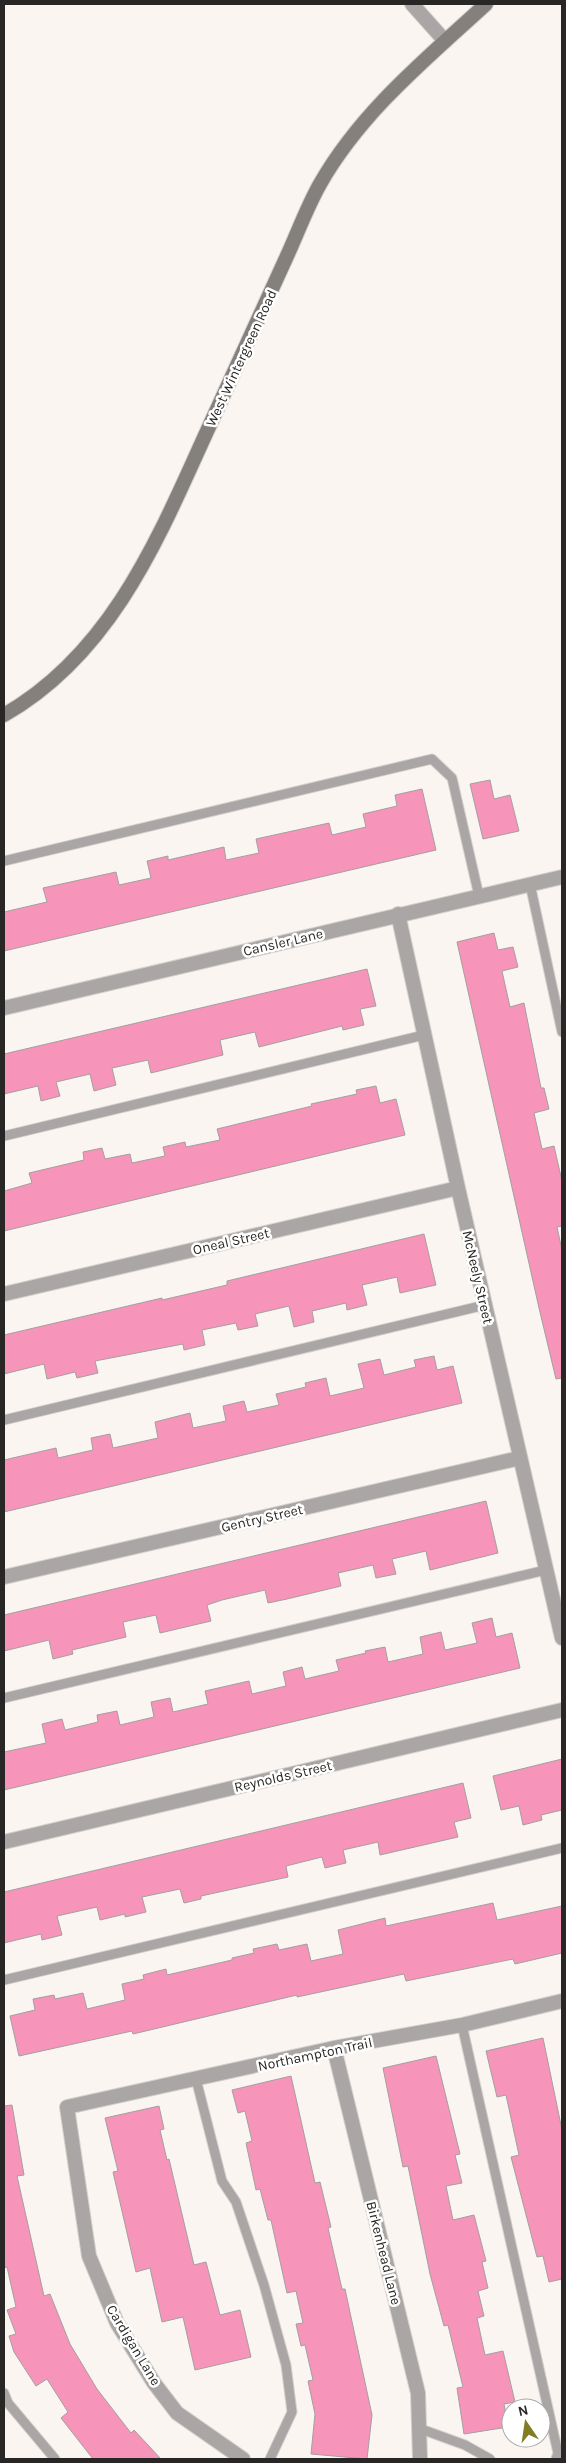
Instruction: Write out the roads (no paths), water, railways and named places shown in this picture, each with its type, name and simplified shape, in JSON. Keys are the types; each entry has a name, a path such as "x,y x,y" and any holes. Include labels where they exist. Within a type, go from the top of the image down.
{"main road":[{"name":"West Wintergreen Road","path":"4,715 47,686 73,662 117,610 168,516 320,184 382,101 486,4"}],"street":[{"path":"412,4 445,41"},
{"name":"Cansler Lane","path":"4,1008 562,877"},
{"name":"McNeely Street","path":"398,914 458,1188 562,1638"},
{"name":"Oneal Street","path":"4,1294 458,1188"},
{"name":"Gentry Street","path":"4,1577 520,1458"},
{"name":"Reynolds Street","path":"4,1842 562,1710"},
{"name":"Northampton Trail","path":"67,2107 334,2048 462,2025 562,2001"},
{"name":"Birkenhead Lane","path":"334,2048 418,2393 421,2429 420,2459"},
{"name":"Cardigan Lane","path":"67,2107 89,2256 117,2324 154,2382 177,2413 243,2459"}],"lane":[{"path":"4,861 432,759 452,778 479,896"},
{"path":"530,884 562,1032"},
{"path":"4,1136 424,1035"},
{"path":"4,1420 485,1306"},
{"path":"4,1698 546,1570"},
{"path":"4,1980 562,1848"},
{"path":"462,2025 558,2452 556,2459"},
{"path":"196,2079 222,2181 236,2202 264,2284 286,2365 292,2412 270,2459"},
{"path":"4,2394 8,2403 56,2459"},
{"path":"421,2429 464,2445 490,2459"}]}
